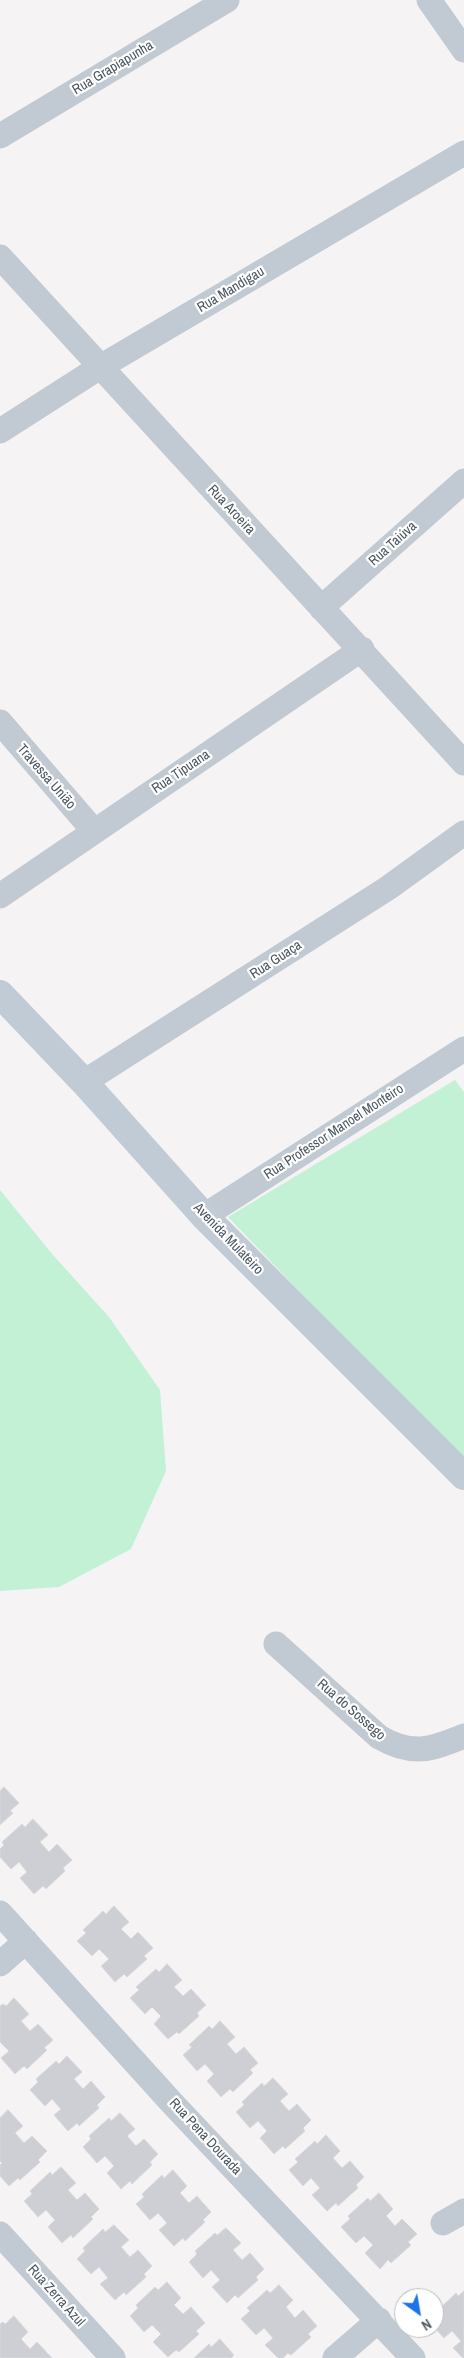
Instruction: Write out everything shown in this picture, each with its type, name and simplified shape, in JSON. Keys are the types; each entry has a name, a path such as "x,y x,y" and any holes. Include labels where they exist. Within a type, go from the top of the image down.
{"street":[{"name":"Rua Grapiapunha","path":"0,136 227,0"},
{"path":"429,0 464,50"},
{"name":"Rua Mandigau","path":"0,432 100,367 464,152"},
{"name":"Rua Aroeira","path":"0,257 321,608 362,649 464,763"},
{"name":"Rua Taiúva","path":"321,608 464,481"},
{"name":"Rua Tipuana","path":"0,896 362,649"},
{"name":"Travessa União","path":"0,722 94,831"},
{"name":"Rua Guaça","path":"84,1082 388,888 464,833"},
{"name":"Avenida Mulateiro","path":"0,994 84,1082 204,1216 464,1476"},
{"name":"Rua Professor Manoel Monteiro","path":"204,1216 464,1049"},
{"name":"Rua do Sossego","path":"276,1644 378,1737 397,1748 421,1750 464,1736"},
{"name":"Rua Pena Dourada","path":"0,1913 172,2103 413,2358"},
{"path":"0,1964 26,1941"},
{"name":"Rua Zerra Azul","path":"0,2234 113,2358"},
{"path":"335,2358 379,2320"}],"green space":[{"path":"455,1080 464,1092 464,1463 228,1217"},
{"path":"0,1190 53,1255 109,1317 160,1390 166,1471 131,1549 59,1587 0,1591"}],"building":[{"path":"4,1787 19,1803 10,1811 13,1813 0,1825 0,1791"},
{"path":"33,1819 48,1835 40,1842 49,1852 57,1844 72,1860 63,1868 65,1871 46,1889 43,1886 34,1894 20,1878 27,1872 19,1862 11,1869 0,1857 0,1849 4,1845 2,1842 22,1824 25,1827"},
{"path":"114,1906 129,1922 121,1929 131,1939 138,1932 153,1948 144,1956 147,1959 127,1977 124,1974 115,1982 101,1966 109,1959 99,1949 92,1956 77,1941 86,1933 83,1930 103,1911 106,1914"},
{"path":"167,1964 182,1980 174,1987 183,1996 191,1989 206,2005 197,2013 199,2016 179,2034 177,2032 168,2039 154,2024 161,2016 152,2007 145,2014 130,1998 139,1990 136,1987 156,1969 159,1972"},
{"path":"14,1998 29,2014 21,2021 30,2031 38,2024 53,2040 44,2048 47,2050 27,2069 24,2066 15,2074 1,2058 9,2051 0,2042 0,2006 3,2004 6,2006"},
{"path":"220,2021 235,2037 227,2044 236,2054 244,2047 258,2063 250,2070 253,2073 233,2092 230,2089 221,2097 207,2081 214,2074 205,2064 197,2071 183,2055 192,2047 189,2045 209,2026 212,2029"},
{"path":"67,2056 82,2072 74,2079 83,2089 91,2081 105,2097 97,2105 99,2108 79,2126 77,2123 68,2131 54,2115 61,2109 52,2099 45,2106 30,2090 38,2082 36,2079 56,2061 59,2064"},
{"path":"273,2078 288,2094 280,2101 289,2111 297,2104 311,2120 303,2128 305,2131 285,2149 283,2146 274,2154 260,2138 267,2131 258,2121 250,2128 236,2112 244,2105 242,2102 262,2083 264,2086"},
{"path":"8,2110 23,2126 15,2133 24,2143 32,2136 47,2151 38,2160 40,2162 20,2180 18,2178 9,2186 0,2176 0,2165 2,2163 0,2161 0,2118"},
{"path":"120,2113 135,2129 127,2136 136,2146 144,2139 158,2154 150,2162 152,2165 132,2184 130,2181 121,2189 107,2173 114,2166 105,2156 97,2163 83,2147 91,2139 89,2136 109,2118 111,2121"},
{"path":"326,2135 340,2151 333,2158 342,2168 350,2161 364,2177 356,2185 358,2188 338,2206 336,2203 327,2211 312,2195 320,2188 311,2178 303,2186 289,2170 298,2162 295,2159 315,2141 317,2144"},
{"path":"61,2167 76,2183 68,2190 77,2200 85,2193 99,2209 91,2217 93,2219 73,2238 71,2235 62,2243 48,2227 55,2220 46,2210 38,2217 24,2201 32,2194 30,2191 50,2172 52,2175"},
{"path":"173,2170 187,2186 180,2193 189,2203 197,2196 211,2212 203,2220 205,2222 185,2241 183,2238 174,2246 159,2230 167,2223 158,2213 150,2220 136,2204 144,2197 142,2194 162,2175 164,2178"},
{"path":"379,2193 393,2209 386,2216 395,2226 402,2219 417,2234 408,2242 411,2245 391,2263 388,2260 380,2269 365,2253 373,2245 364,2236 356,2243 341,2227 350,2219 348,2216 368,2198 370,2201"},
{"path":"114,2225 129,2240 121,2247 130,2257 138,2250 152,2266 144,2274 146,2277 126,2295 124,2292 115,2300 100,2284 108,2278 99,2267 91,2274 77,2259 85,2251 83,2248 103,2229 105,2232"},
{"path":"226,2228 241,2243 233,2250 242,2260 250,2253 264,2269 256,2277 258,2280 238,2298 235,2295 227,2303 212,2287 220,2280 211,2270 203,2278 189,2262 197,2254 195,2251 215,2233 217,2235"},
{"path":"167,2282 181,2298 174,2305 183,2314 191,2307 205,2323 196,2331 199,2334 179,2352 176,2350 168,2357 153,2342 161,2334 152,2325 144,2332 130,2316 138,2308 136,2305 155,2287 158,2290"},
{"path":"279,2285 293,2300 286,2307 295,2318 303,2310 317,2326 308,2334 311,2337 291,2355 288,2353 283,2358 278,2358 265,2345 273,2338 264,2328 256,2335 241,2319 250,2311 247,2308 267,2290 270,2293"},
{"path":"464,2291 464,2358 453,2348 461,2341 452,2331 444,2338 444,2304 456,2293 458,2296"},
{"path":"14,2316 28,2332 21,2339 30,2349 37,2342 52,2358 0,2358 0,2324 3,2322 5,2324"},
{"path":"220,2339 234,2355 231,2358 194,2358 209,2344 211,2347"}]}
